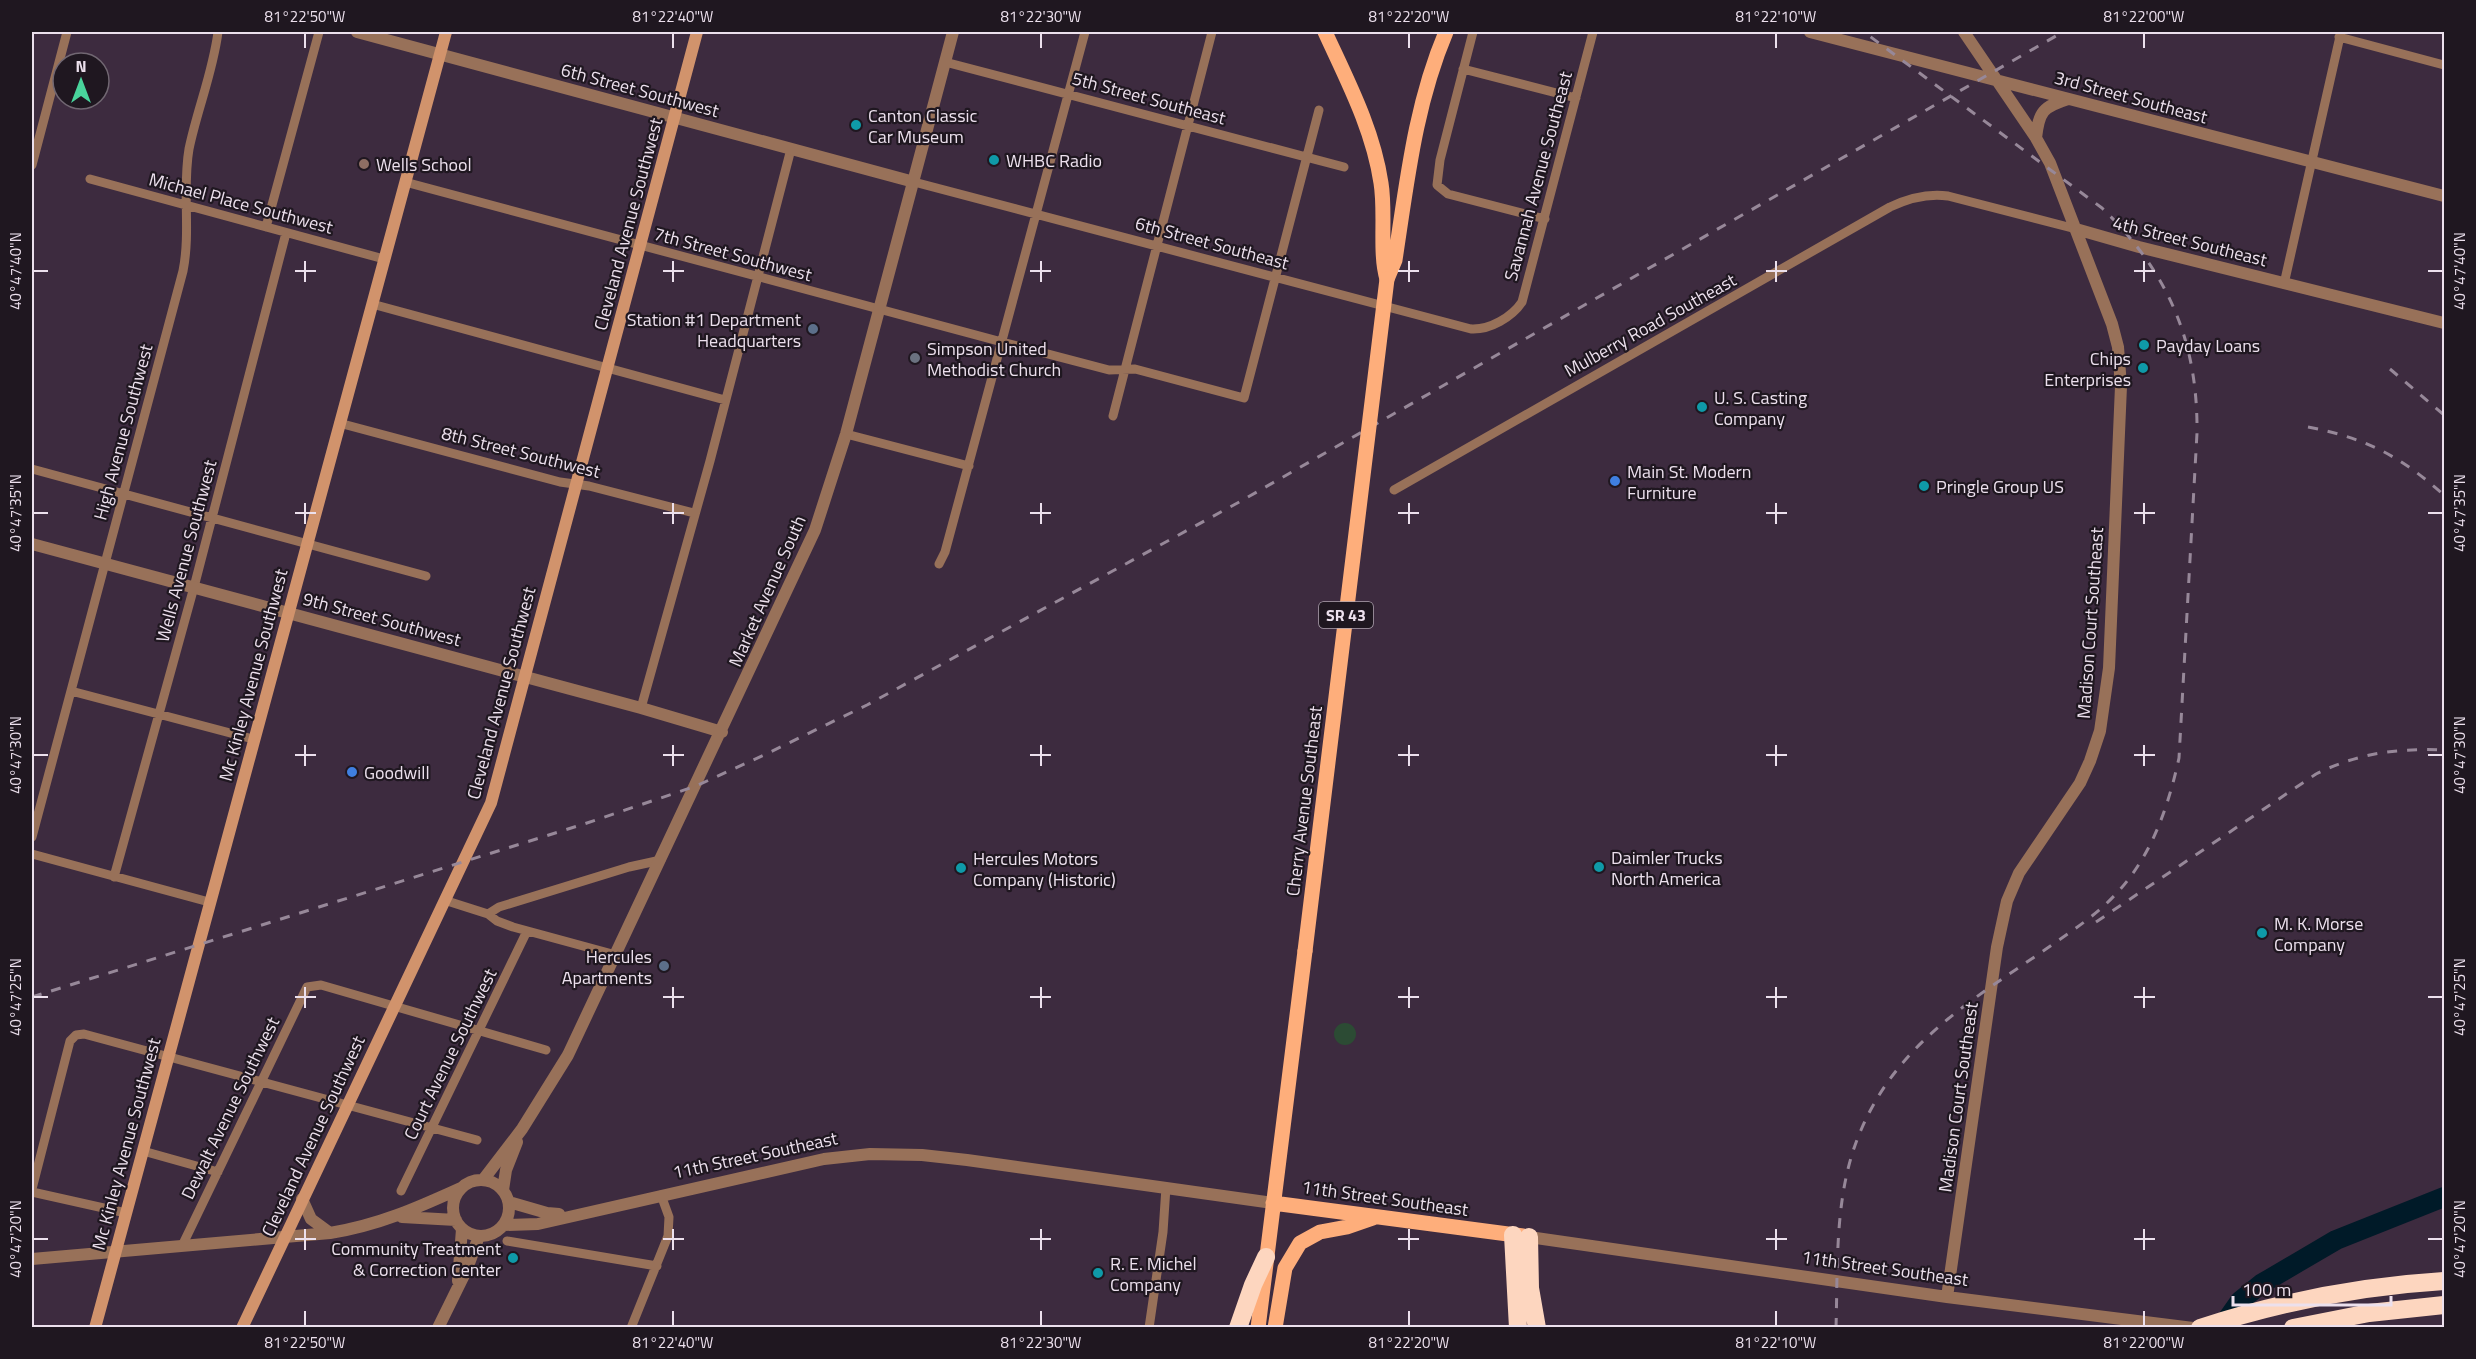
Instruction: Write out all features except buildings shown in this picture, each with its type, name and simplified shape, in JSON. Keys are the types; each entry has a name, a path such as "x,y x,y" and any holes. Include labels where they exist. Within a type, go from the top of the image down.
{"highway":[{"path":"1518,1328 1521,1236"},
{"path":"1521,1236 1537,1328"},
{"path":"1238,1328 1253,1285 1266,1257"},
{"path":"2199,1328 2314,1297 2445,1281"},
{"path":"2293,1328 2392,1310 2445,1305"}],"main road":[{"name":"Mc Kinley Avenue Southwest","path":"95,1328 446,32"},
{"name":"Cleveland Avenue Southwest","path":"242,1328 491,803 698,32"},
{"name":"Cherry Avenue Southeast","path":"1258,1328 1387,279 1383,258 1383,206 1376,159 1360,110 1325,32"},
{"name":"Cherry Avenue Southeast","path":"1387,279 1395,263 1418,114 1429,76 1446,32"},
{"name":"11th Street Southeast","path":"1273,1203 1521,1236"},
{"path":"1275,1328 1285,1268 1300,1243 1320,1232 1347,1227 1375,1217"}],"street":[{"path":"32,165 67,32"},
{"name":"High Avenue Southwest","path":"32,837 183,271 189,150 218,32"},
{"path":"266,227 319,32"},
{"name":"6th Street Southwest","path":"357,32 914,182"},
{"name":"Market Avenue South","path":"483,1180 522,1129 568,1055 815,531 846,434 953,32"},
{"path":"939,564 945,552 969,466 1085,32"},
{"path":"1113,416 1212,32"},
{"path":"1473,32 1440,160 1438,186 1448,194 1545,219"},
{"name":"Savannah Avenue Southeast","path":"1501,320 1513,313 1522,302 1593,32"},
{"name":"3rd Street Southeast","path":"1810,32 2445,196"},
{"name":"Madison Court Southeast","path":"1947,1297 1997,947 2007,902 2026,859 2084,775 2096,746 2105,701 2118,465 2120,363 2112,324 2054,172 2036,138 1964,32"},
{"path":"2284,284 2340,34 2445,65"},
{"name":"5th Street Southeast","path":"945,62 1344,167"},
{"path":"1463,69 1576,98"},
{"path":"2036,138 2038,121 2043,111 2051,105 2068,99"},
{"path":"1276,278 1319,110"},
{"path":"641,708 792,149"},
{"name":"Michael Place Southwest","path":"90,179 384,259"},
{"name":"7th Street Southwest","path":"405,182 1109,370 1135,369 1244,398 1276,278"},
{"name":"6th Street Southeast","path":"914,182 1471,329 1484,328 1501,320"},
{"name":"4th Street Southeast","path":"1926,195 1948,196 2284,284 2445,323"},
{"name":"Mulberry Road Southeast","path":"1394,490 1890,207 1926,195"},
{"name":"Wells Avenue Southwest","path":"114,877 194,587 286,232"},
{"path":"372,304 725,400"},
{"name":"8th Street Southwest","path":"339,423 694,513"},
{"path":"846,434 969,466"},
{"path":"32,469 426,576"},
{"name":"9th Street Southwest","path":"32,544 641,708 722,732"},
{"path":"71,691 253,739"},
{"path":"32,854 209,902"},
{"path":"488,914 499,907 661,860"},
{"path":"444,900 488,914 497,921 527,931 616,955"},
{"name":"Court Avenue Southwest","path":"401,1191 527,931"},
{"name":"Dewalt Avenue Southwest","path":"182,1246 304,990 310,985 321,985 394,1006"},
{"path":"394,1006 546,1050"},
{"path":"126,1213 32,1190 70,1041 75,1035 84,1034 477,1140"},
{"name":"Market Avenue South","path":"504,1190 506,1170 522,1129"},
{"path":"143,1151 218,1172"},
{"name":"11th Street Southeast","path":"504,1226 537,1224 824,1159 870,1154 922,1155 1273,1203"},
{"path":"32,1259 330,1233 363,1228 398,1217 461,1188 469,1182 483,1180 496,1184 504,1190 509,1203 508,1217 504,1226 497,1232 479,1236 459,1224 398,1217"},
{"path":"1149,1328 1163,1232 1166,1187"},
{"path":"457,1285 459,1224 453,1204 461,1188"},
{"path":"631,1328 657,1266 669,1228 668,1215 661,1195"},
{"path":"302,1199 312,1219 330,1233"},
{"name":"11th Street Southeast","path":"509,1203 547,1213 576,1214"},
{"path":"438,1328 457,1285 467,1269 479,1236"},
{"name":"11th Street Southeast","path":"1521,1236 1947,1297 2193,1328"},
{"path":"507,1241 657,1266"}],"green space":[{"path":"1345,1023 1353,1026 1356,1034 1353,1042 1345,1045 1337,1042 1334,1034 1337,1026"}],"waterway":[{"path":"2221,1328 2240,1301 2261,1284 2336,1240 2444,1197"}],"railway":[{"path":"1836,1328 1839,1228 1846,1178 1861,1130 1877,1099 1895,1072 1940,1026 1991,987 2082,924 2106,904 2127,881 2156,832 2179,758 2197,433 2192,368 2175,310 2145,257 2125,232 2102,208 1864,32"},
{"path":"32,997 584,824 696,786 764,755 867,705 1241,501 2063,32"},
{"path":"2390,369 2444,415"},
{"path":"2308,427 2329,431 2365,443 2397,459 2444,495"},
{"path":"2096,922 2316,774 2347,761 2378,753 2444,750"}],"place":[{"name":"Canton Classic Car Museum","path":"856,125"},
{"name":"WHBC Radio","path":"994,160"},
{"name":"Wells School","path":"364,164"},
{"name":"Station #1 Department Headquarters","path":"813,329"},
{"name":"Payday Loans","path":"2144,345"},
{"name":"Simpson United Methodist Church","path":"915,358"},
{"name":"Chips Enterprises","path":"2143,368"},
{"name":"U. S. Casting Company","path":"1702,407"},
{"name":"Main St. Modern Furniture","path":"1615,481"},
{"name":"Pringle Group US","path":"1924,486"},
{"name":"Goodwill","path":"352,772"},
{"name":"Daimler Trucks North America","path":"1599,867"},
{"name":"Hercules Motors Company (Historic)","path":"961,868"},
{"name":"M. K. Morse Company","path":"2262,933"},
{"name":"Hercules Apartments","path":"664,966"},
{"name":"Community Treatment & Correction Center","path":"513,1258"},
{"name":"R. E. Michel Company","path":"1098,1273"}]}
